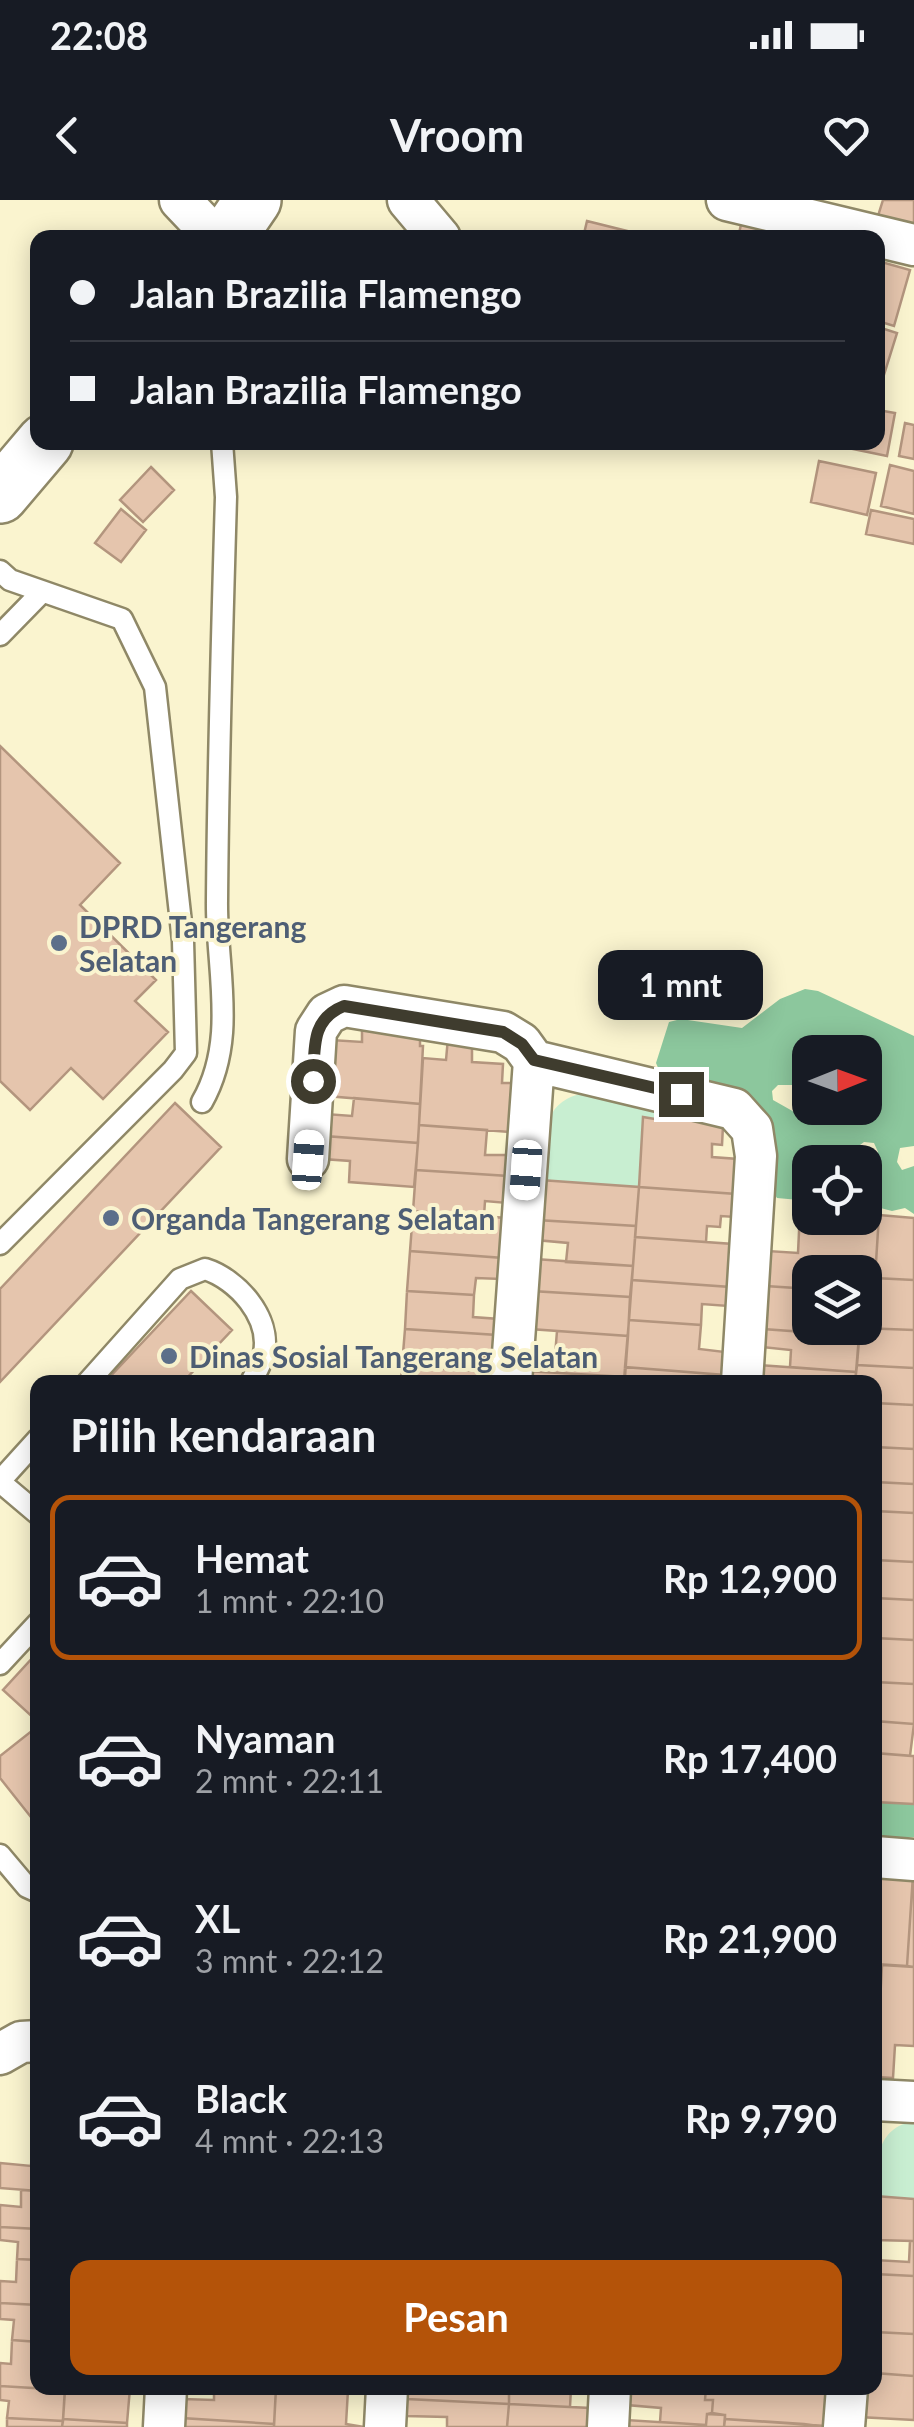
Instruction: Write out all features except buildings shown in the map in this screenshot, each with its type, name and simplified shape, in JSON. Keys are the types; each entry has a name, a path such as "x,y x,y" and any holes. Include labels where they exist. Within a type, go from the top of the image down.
{"main road":[{"path":"232,230 253,200"},
{"path":"0,495 38,450"}],"street":[{"path":"180,200 208,230"},
{"path":"408,200 433,230"},
{"path":"727,200 849,230"},
{"path":"885,239 914,246"},
{"path":"308,1160 316,1032 332,1011 344,1006 493,1030 515,1038 534,1060 734,1108 748,1122 756,1156 742,1375"},
{"path":"512,1375 534,1060"},
{"path":"882,1858 914,1860"},
{"path":"0,2054 30,2041"},
{"path":"882,2100 914,2102"},
{"path":"164,2427 166,2395"},
{"path":"385,2427 387,2395"},
{"path":"608,2427 610,2395"},
{"path":"844,2427 846,2395"}],"lane":[{"path":"202,1102 217,1076 224,1034 217,906 226,497 223,450"},
{"path":"0,571 10,580 122,620 155,686 183,941 186,1053 0,1244"},
{"path":"0,635 42,592"},
{"path":"94,1375 180,1279 205,1269 224,1275 256,1311 263,1327 264,1353 254,1375"},
{"path":"30,1448 0,1482 30,1507"},
{"path":"0,1664 30,1632"},
{"path":"0,1855 30,1888"}],"green space":[{"path":"805,989 818,991 914,1036 914,1146 900,1148 897,1162 902,1170 914,1166 914,1214 905,1208 882,1208 882,1145 874,1143 792,1145 792,1199 777,1198 773,1192 769,1130 753,1099 738,1090 659,1070 656,1063 669,1022 681,1019 742,1028 780,999"},
{"path":"587,1093 662,1109 661,1120 643,1118 639,1187 540,1180 544,1137 552,1113 571,1097"},
{"path":"882,1802 914,1804 914,1837 882,1840"},
{"path":"914,2121 914,2199 882,2197 882,2145 901,2125"}],"place":[{"name":"DPRD Tangerang Selatan","path":"59,943"},
{"name":"Organda Tangerang Selatan","path":"111,1218"},
{"name":"Dinas Sosial Tangerang Selatan","path":"169,1356"}],"route":[{"path":"313,1081 316,1032 327,1014 344,1006 503,1032 522,1044 534,1060 681,1094"}]}
